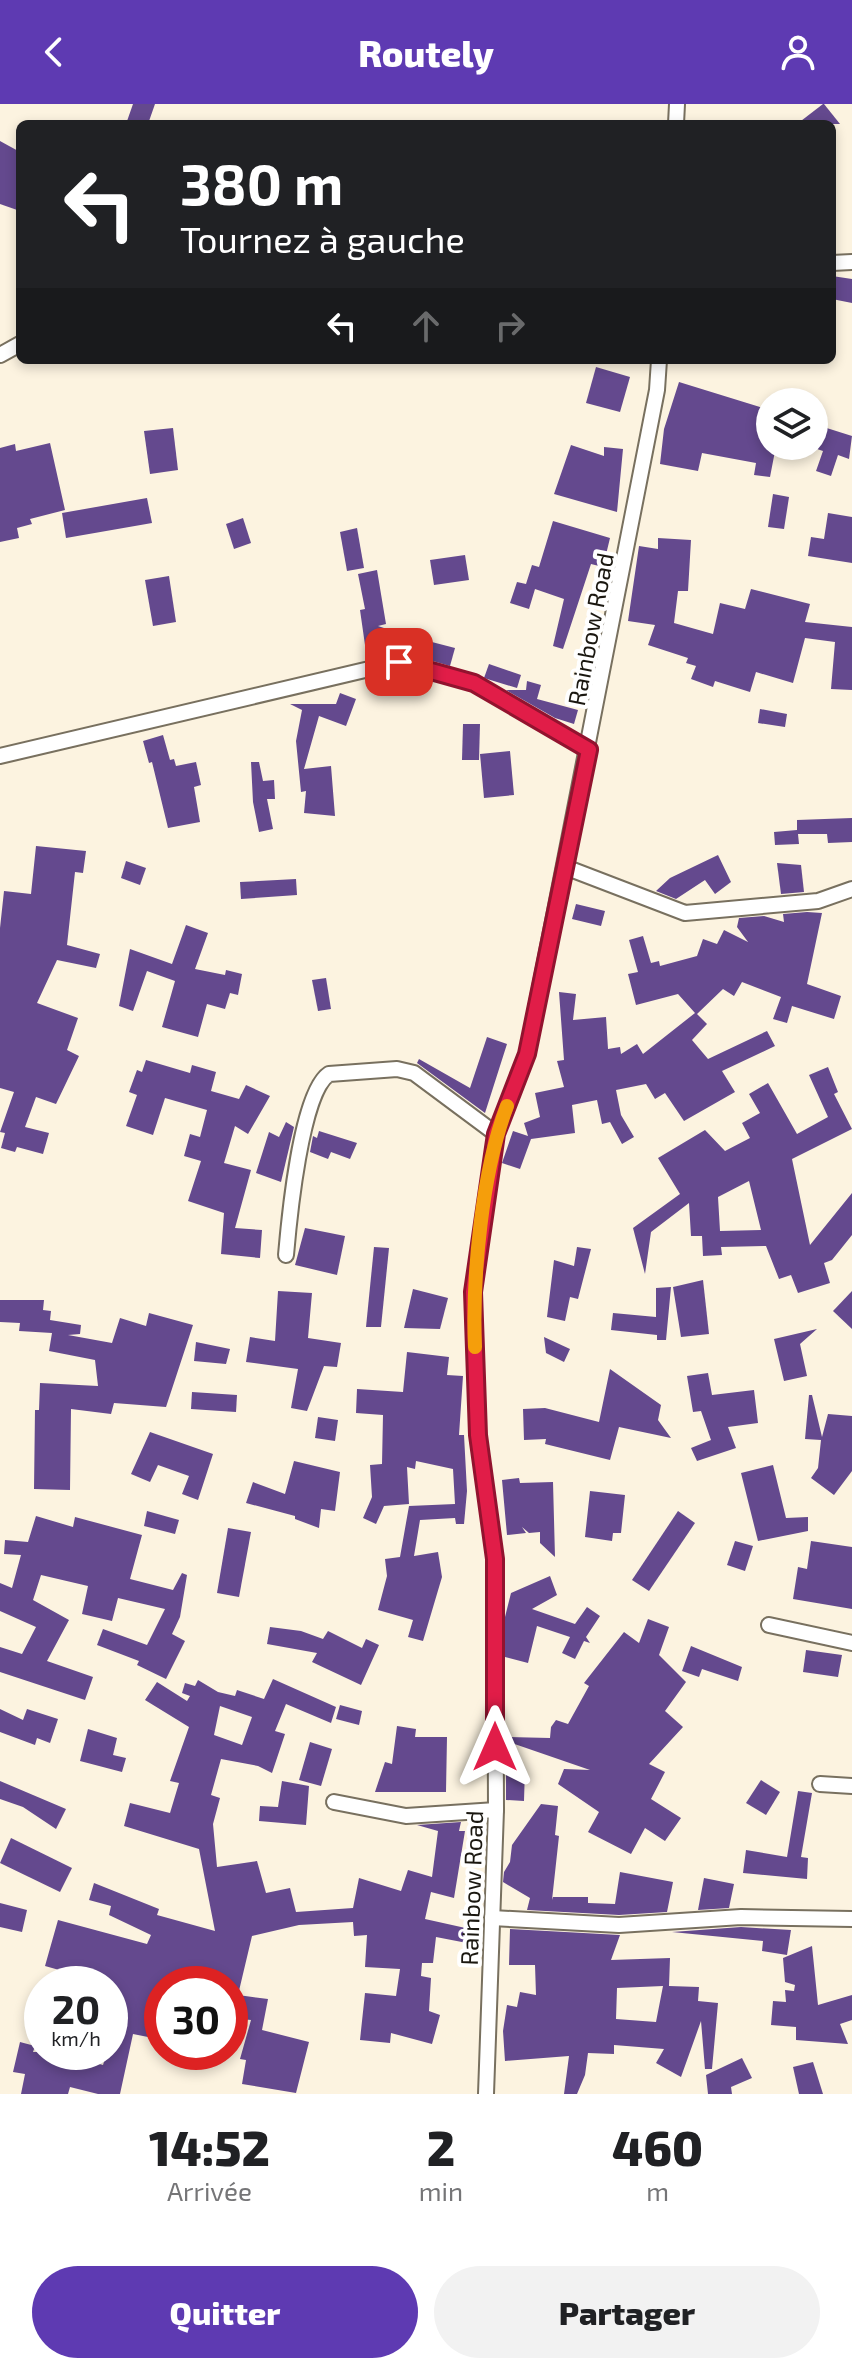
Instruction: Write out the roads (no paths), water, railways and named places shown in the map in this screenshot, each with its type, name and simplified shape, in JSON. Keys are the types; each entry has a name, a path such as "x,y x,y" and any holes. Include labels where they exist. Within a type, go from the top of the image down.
{"street":[{"name":"Rainbow Road","path":"486,2094 496,1810 495,1559 478,1435 473,1292 496,1134 527,1054 589,750 657,390 659,364"},
{"path":"0,756 399,662 474,683 589,750"},
{"path":"565,867 685,913 818,901 852,889"},
{"path":"286,1255 294,1177 308,1118 320,1084 329,1074 397,1069 414,1073 496,1134"},
{"path":"769,1625 852,1643"},
{"path":"820,1784 852,1786"},
{"path":"334,1802 406,1816 496,1810"},
{"path":"492,1918 619,1925 741,1917 852,1919"}]}
